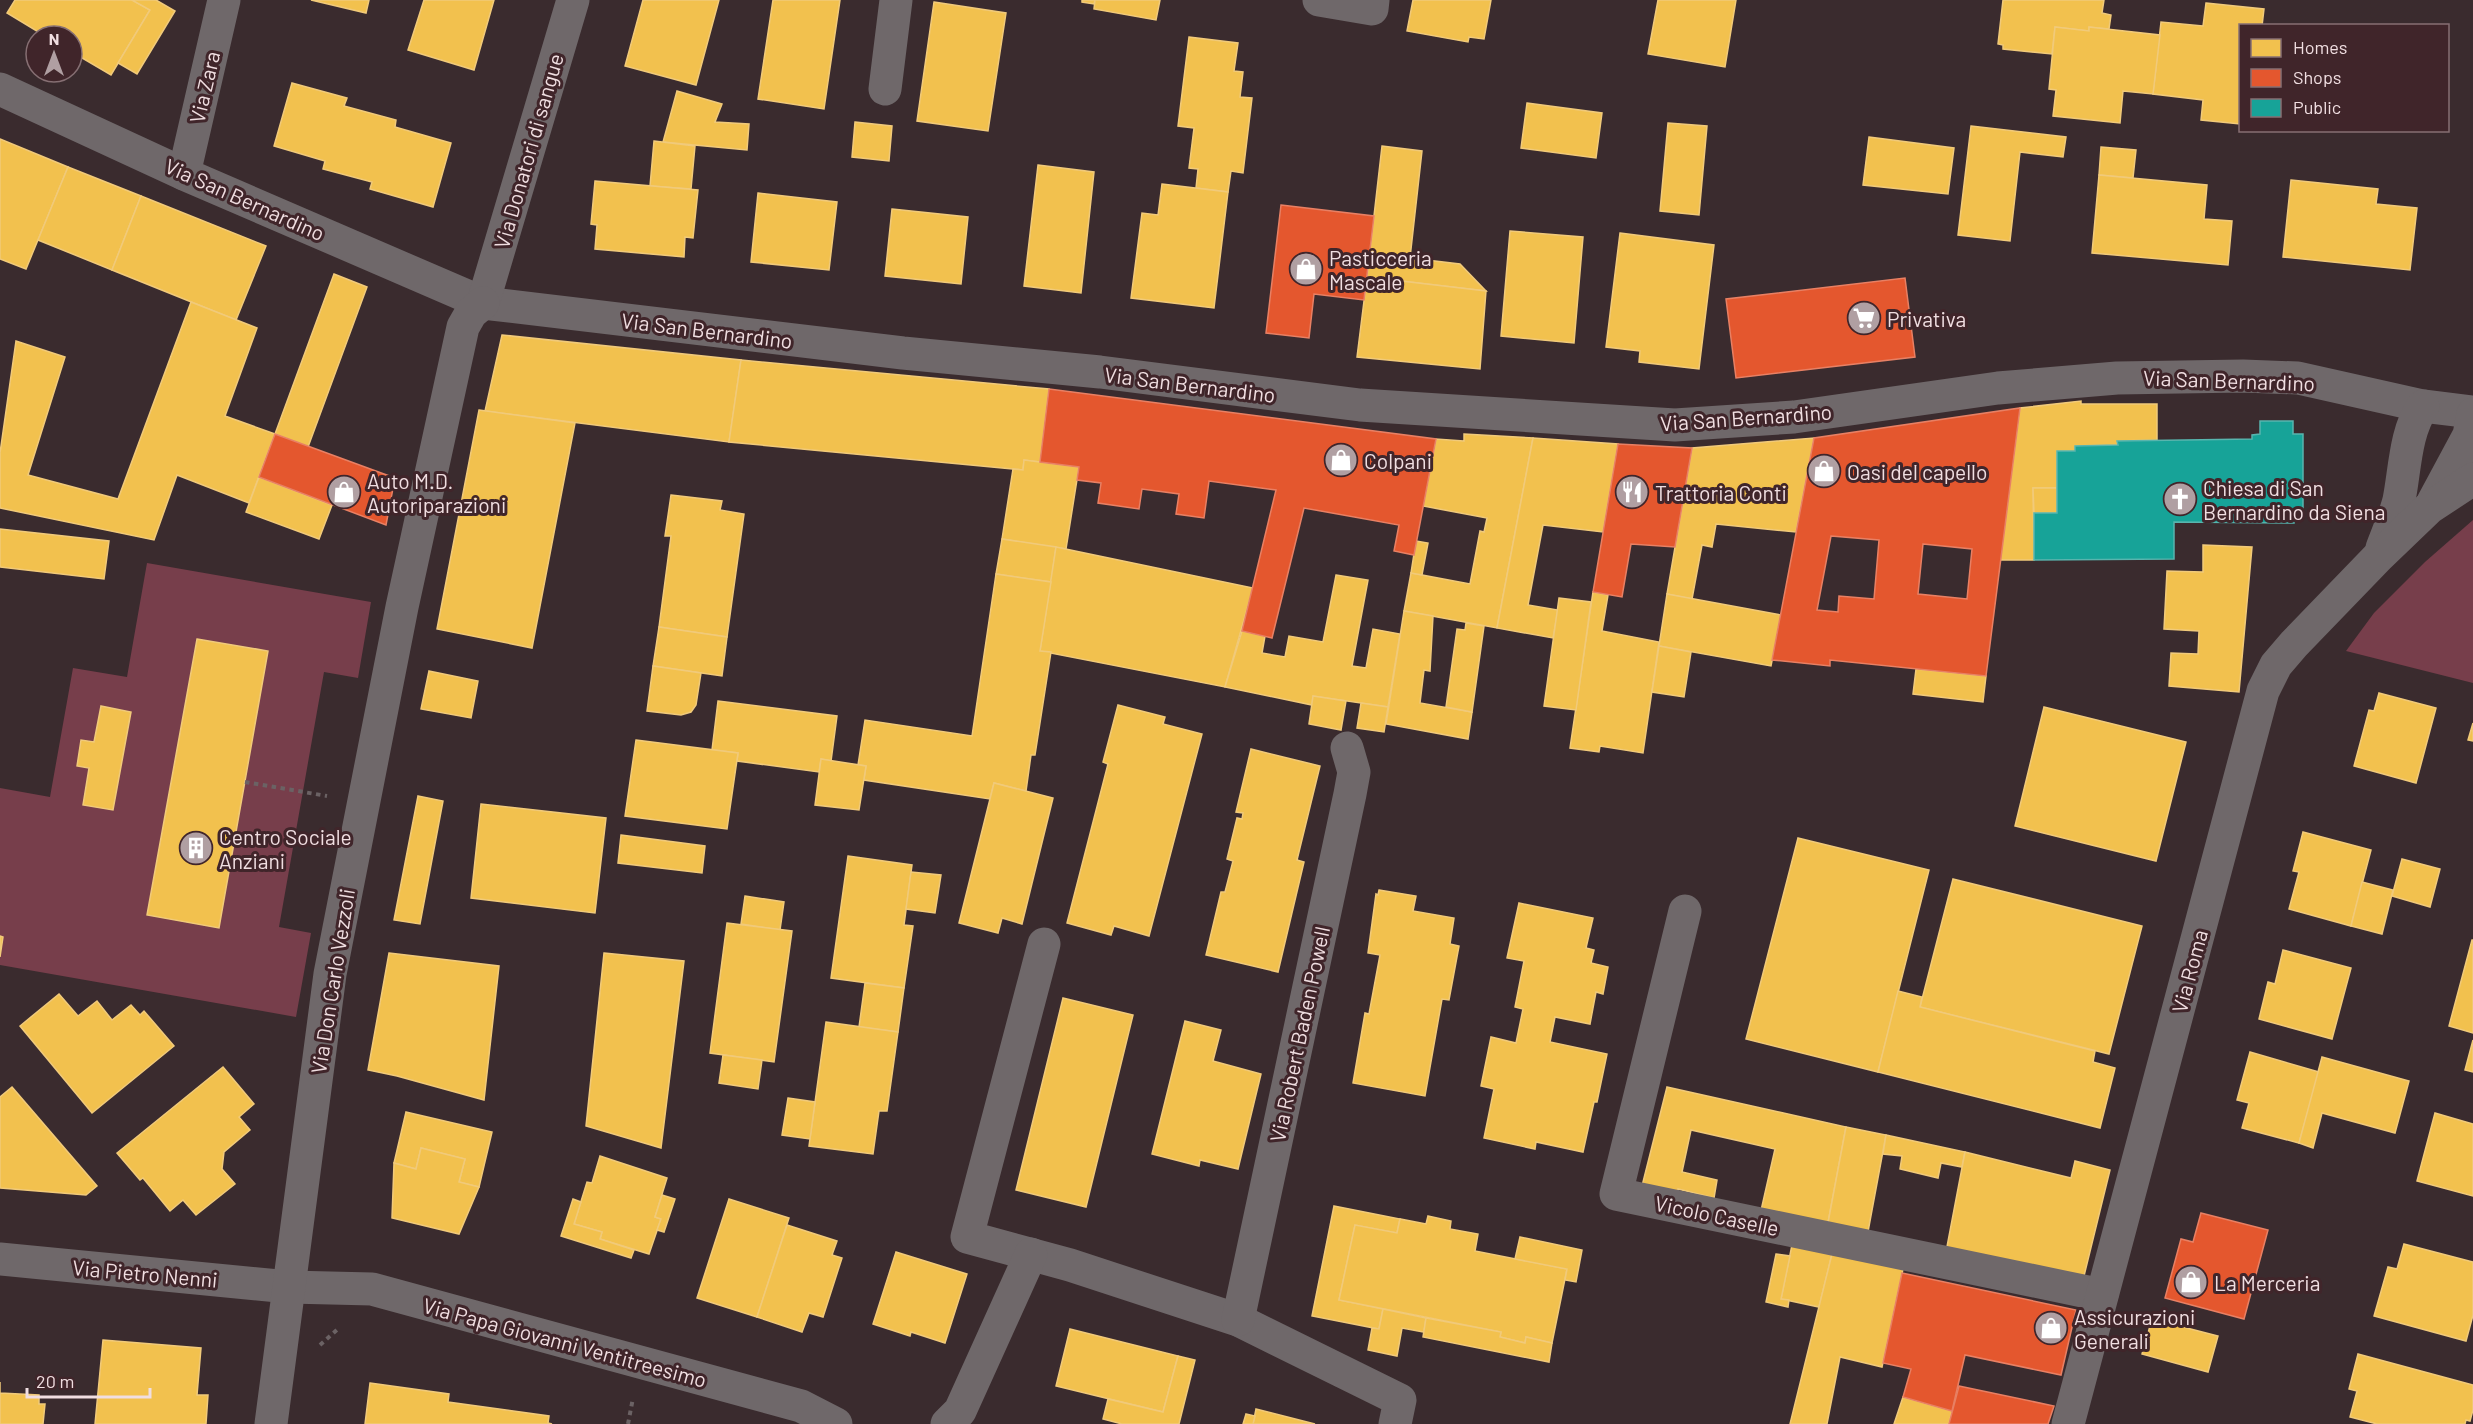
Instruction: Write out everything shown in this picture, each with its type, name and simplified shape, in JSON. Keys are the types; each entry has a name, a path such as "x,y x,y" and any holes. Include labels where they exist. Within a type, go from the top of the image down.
{"street":[{"name":"Via Zara","path":"184,174 224,0"},
{"name":"Via Donatori di sangue","path":"483,303 573,0"},
{"path":"885,89 896,0"},
{"path":"1319,0 1372,9 1373,0"},
{"name":"Via San Bernardino","path":"0,89 184,174 483,303 903,353 1100,372 1360,405 1675,425 1794,417 1998,388 2117,378 2243,376 2298,378 2423,406 2473,413"},
{"name":"Via Don Carlo Vezzoli","path":"271,1424 330,974 402,607 463,327 471,313 483,303"},
{"name":"Via Roma","path":"2379,555 2398,503 2414,423 2423,406"},
{"name":"Via Roma","path":"2429,508 2469,435 2473,413"},
{"name":"Via Roma","path":"2068,1424 2263,691 2276,665 2379,555 2429,508 2473,479"},
{"name":"Via Robert Baden Powell","path":"1238,1320 1350,794 1354,772 1347,748"},
{"name":"Vicolo Caselle","path":"1685,911 1616,1194 2102,1295"},
{"path":"1044,944 967,1237 1070,1265 1238,1320 1400,1400 1395,1424"},
{"path":"947,1424 960,1411 1030,1254"},
{"name":"Via Pietro Nenni","path":"0,1259 289,1287"},
{"name":"Via Papa Giovanni Ventitreesimo","path":"289,1287 372,1289 801,1406 836,1424"}],"path":[{"path":"245,782 364,802"},
{"path":"628,1424 634,1390"}],"shaded area":[{"path":"2473,520 2473,683 2346,651 2374,613 2425,562"},
{"path":"147,563 371,602 358,678 324,672 279,927 311,933 296,1017 0,965 0,788 50,797 73,668 127,677"}],"building: Homes":[{"path":"15,0 132,0 150,10 111,75 84,59 84,24 25,24 7,13"},
{"path":"132,0 156,0 175,11 137,74 118,63 150,10"},
{"path":"311,0 369,0 366,13"},
{"path":"424,0 494,0 474,70 408,50"},
{"path":"643,0 719,0 696,85 625,66"},
{"path":"773,0 840,0 824,109 758,99"},
{"path":"1082,0 1095,0 1094,4 1082,2"},
{"path":"1095,0 1160,0 1156,20 1094,9"},
{"path":"1413,0 1491,0 1484,39 1469,37 1468,42 1407,31"},
{"path":"1658,0 1736,0 1725,67 1648,54"},
{"path":"2003,0 2104,0 2102,13 2111,15 2109,29 2089,27 2089,31 2055,27 2052,54 2003,49 2003,45 1998,44"},
{"path":"934,2 1006,13 988,131 917,121"},
{"path":"2206,3 2264,9 2262,24 2239,24 2239,124 2201,120 2203,100 2153,94 2161,22 2203,26"},
{"path":"2055,27 2089,31 2089,27 2160,35 2153,94 2123,91 2120,123 2053,116 2056,90 2049,89"},
{"path":"1189,37 1238,43 1234,71 1243,72 1240,97 1252,98 1243,173 1231,171 1228,192 1196,188 1198,169 1189,168 1194,128 1178,126"},
{"path":"292,83 347,98 344,106 396,120 395,127 451,143 433,207 370,189 372,182 323,169 325,161 274,146"},
{"path":"677,91 722,104 715,122 749,124 747,150 663,142"},
{"path":"1527,103 1602,113 1596,158 1521,148"},
{"path":"855,122 892,126 889,161 852,157"},
{"path":"1668,123 1707,126 1699,215 1660,211"},
{"path":"1971,126 2066,137 2063,157 2020,152 2010,241 1958,235"},
{"path":"1869,137 1954,148 1948,194 1863,185"},
{"path":"0,139 68,167 26,269 0,259"},
{"path":"654,141 695,146 691,189 650,186"},
{"path":"1382,146 1422,151 1410,258 1460,264 1486,291 1367,277"},
{"path":"2101,147 2136,150 2133,178 2099,175"},
{"path":"1038,165 1094,172 1081,293 1024,286"},
{"path":"68,167 141,196 112,270 38,240"},
{"path":"2099,175 2207,185 2204,219 2232,221 2228,265 2092,253"},
{"path":"2291,180 2378,189 2376,204 2417,208 2410,270 2283,257"},
{"path":"595,181 698,190 693,238 685,237 684,257 595,249 597,225 591,224"},
{"path":"1162,184 1228,192 1214,308 1131,298 1142,213 1158,215"},
{"path":"758,193 837,202 829,270 751,262"},
{"path":"141,196 266,246 236,320 112,270"},
{"path":"892,209 968,217 961,284 885,276"},
{"path":"1510,231 1583,237 1574,343 1501,336"},
{"path":"1620,233 1714,245 1699,369 1639,362 1640,351 1606,347"},
{"path":"334,274 367,287 308,447 275,434"},
{"path":"1367,277 1486,291 1480,369 1357,357"},
{"path":"191,302 257,328 225,416 275,434 249,503 177,475 154,540 0,508 0,453 16,341 65,357 28,475 118,499"},
{"path":"502,335 741,360 729,442 485,411"},
{"path":"741,360 1049,389 1040,462 1024,460 1023,470 729,442"},
{"path":"2081,401 2081,404 2157,404 2157,440 2117,441 2118,445 2075,446 2075,451 2057,451 2057,488 2033,488 2034,560 2000,560 2020,408"},
{"path":"479,410 575,423 532,648 437,629"},
{"path":"1464,434 1533,438 1497,628 1404,611 1411,573 1470,584 1480,531 1484,532 1487,518 1423,506 1436,439 1464,441"},
{"path":"1533,438 1618,444 1603,532 1543,525 1528,605 1558,610 1553,638 1497,628"},
{"path":"1814,438 1796,532 1716,524 1712,547 1702,545 1692,599 1667,594 1692,448"},
{"path":"1024,460 1079,467 1066,549 1002,539 1013,469 1023,470"},
{"path":"259,477 332,505 319,539 246,512"},
{"path":"2033,488 2057,488 2057,513 2034,513"},
{"path":"671,495 722,501 720,510 744,514 727,637 659,627 671,536 665,536"},
{"path":"0,529 109,541 104,579 0,567"},
{"path":"1002,539 1056,547 1051,582 996,574"},
{"path":"1416,541 1428,543 1422,575 1411,573"},
{"path":"2203,545 2252,547 2239,692 2169,686 2171,653 2198,654 2199,631 2164,629 2167,571 2203,572"},
{"path":"1056,547 1253,588 1225,687 1040,651"},
{"path":"996,574 1051,582 1040,651 1051,652 1035,755 1031,755 1026,791 994,783 990,799 864,780 866,766 858,765 865,720 972,736"},
{"path":"1336,575 1368,580 1352,666 1366,668 1373,629 1400,634 1388,707 1313,696 1312,705 1225,687 1242,631 1265,636 1262,653 1285,657 1289,636 1323,642"},
{"path":"1593,592 1608,595 1602,631 1659,642 1643,753 1600,746 1599,752 1570,748"},
{"path":"1667,594 1781,615 1771,666 1659,646"},
{"path":"1559,598 1591,602 1576,710 1544,706"},
{"path":"1404,611 1433,616 1430,671 1424,670 1420,703 1472,712 1468,739 1386,724"},
{"path":"1466,623 1484,626 1472,712 1446,707 1457,629 1465,630"},
{"path":"659,627 727,637 722,676 653,666"},
{"name":"Centro Sociale Anziani","path":"197,639 268,651 219,928 147,915"},
{"path":"1659,646 1691,652 1684,697 1652,692"},
{"path":"653,666 701,673 696,705 691,712 681,715 647,711"},
{"path":"1916,669 1986,676 1983,702 1913,694"},
{"path":"429,671 478,681 471,718 421,709"},
{"path":"2379,693 2436,708 2416,783 2354,766 2369,710 2374,711"},
{"path":"1313,696 1346,701 1341,730 1309,724"},
{"path":"718,701 837,716 831,761 821,759 819,772 737,761 738,753 712,750"},
{"path":"1361,703 1388,707 1384,732 1357,728"},
{"path":"1118,705 1165,717 1163,724 1202,734 1149,936 1114,926 1111,935 1067,923 1108,764 1103,762"},
{"path":"101,706 131,712 113,810 83,805 89,768 77,766 81,740 94,742"},
{"path":"2044,707 2186,742 2156,861 2015,826"},
{"path":"2473,723 2473,741 2468,740"},
{"path":"636,740 738,753 727,829 625,816"},
{"path":"1251,749 1320,766 1297,860 1304,862 1278,972 1206,955 1221,892 1225,892 1233,861 1227,859 1237,818 1242,819 1243,813 1236,812"},
{"path":"821,759 866,766 859,810 815,805"},
{"path":"994,783 1053,798 1022,924 1002,918 998,933 959,923"},
{"path":"418,796 443,801 420,924 394,920"},
{"path":"481,804 606,818 595,913 471,898"},
{"path":"2303,832 2371,850 2351,926 2289,909 2299,872 2293,871"},
{"path":"621,835 705,846 702,873 618,863"},
{"path":"1798,838 1929,870 1878,1072 1746,1039"},
{"path":"848,856 912,865 904,925 913,926 904,988 831,978"},
{"path":"2402,859 2440,869 2430,907 2392,896"},
{"path":"911,872 941,875 935,913 906,909"},
{"path":"1953,879 2142,926 2109,1054 1920,1007"},
{"path":"2362,882 2393,890 2382,934 2351,926"},
{"path":"1379,890 1416,896 1413,911 1454,918 1450,944 1459,946 1449,1000 1442,999 1425,1096 1353,1083 1365,1013 1369,1014 1380,955 1368,953 1376,894 1378,895"},
{"path":"745,896 784,902 780,930 741,924"},
{"path":"1519,903 1593,918 1586,948 1594,950 1591,963 1608,967 1603,994 1596,992 1590,1024 1555,1017 1550,1042 1607,1054 1583,1152 1536,1142 1535,1149 1484,1138 1494,1089 1481,1086 1491,1037 1516,1043 1523,1009 1515,1007 1524,961 1507,958"},
{"path":"727,923 792,931 774,1062 710,1053"},
{"path":"0,936 3,937 0,957"},
{"path":"2473,940 2473,1033 2449,1026"},
{"path":"2283,950 2351,968 2332,1039 2259,1019 2268,982 2275,984"},
{"path":"389,953 499,966 484,1100 368,1070"},
{"path":"604,953 684,961 661,1148 586,1126"},
{"path":"865,983 904,988 898,1032 859,1027"},
{"path":"1898,991 1922,997 1920,1007 2095,1051 2093,1062 2115,1068 2100,1128 1878,1072"},
{"path":"59,994 78,1016 97,1001 112,1020 131,1005 140,1015 144,1011 174,1046 92,1113 20,1026"},
{"path":"1063,998 1133,1015 1086,1207 1016,1190"},
{"path":"1185,1021 1221,1030 1213,1061 1261,1074 1238,1169 1200,1160 1199,1166 1152,1154"},
{"path":"826,1022 898,1032 887,1111 879,1111 873,1154 809,1146"},
{"path":"2473,1040 2473,1072 2465,1070"},
{"path":"2250,1052 2319,1072 2299,1143 2242,1128 2249,1103 2237,1100"},
{"path":"723,1055 762,1060 758,1089 719,1083"},
{"path":"2322,1057 2409,1081 2395,1133 2322,1113 2313,1148 2299,1143"},
{"path":"223,1067 254,1104 239,1117 250,1130 224,1152 222,1169 235,1184 196,1215 183,1200 170,1211 143,1178 140,1180 117,1153"},
{"path":"12,1087 97,1186 86,1195 0,1188 0,1097"},
{"path":"1667,1087 1846,1127 1827,1228 1760,1215 1775,1149 1691,1130 1682,1172 1717,1180 1714,1198 1678,1189 1676,1198 1641,1190"},
{"path":"788,1098 815,1102 810,1139 782,1135"},
{"path":"406,1112 492,1132 479,1187 459,1182 465,1159 421,1148 416,1169 394,1163"},
{"path":"2435,1113 2473,1124 2473,1196 2417,1181"},
{"path":"1846,1127 1886,1135 1867,1237 1827,1228"},
{"path":"1886,1135 1965,1152 1962,1167 1941,1163 1938,1178 1900,1169 1902,1156 1883,1154"},
{"path":"421,1148 465,1159 459,1182 479,1187 459,1234 392,1218 394,1163 416,1169"},
{"path":"1965,1152 2071,1178 2075,1161 2110,1170 2083,1280 1946,1252"},
{"path":"600,1156 667,1178 655,1217 661,1219 649,1254 600,1239 602,1232 574,1224 587,1182 592,1183"},
{"path":"662,1195 675,1199 664,1232 657,1230 661,1219 655,1217"},
{"path":"573,1199 581,1202 574,1224 602,1232 600,1239 634,1250 631,1258 561,1236"},
{"path":"729,1199 789,1218 757,1317 697,1298"},
{"path":"1334,1206 1400,1219 1397,1233 1355,1225 1339,1300 1383,1309 1379,1329 1312,1316"},
{"path":"1428,1216 1451,1221 1450,1229 1478,1234 1475,1251 1567,1269 1552,1343 1526,1337 1525,1343 1500,1337 1501,1332 1339,1300 1355,1225 1397,1233 1400,1219 1426,1224"},
{"path":"787,1225 837,1241 832,1255 842,1258 823,1317 809,1313 802,1332 757,1317"},
{"path":"1520,1237 1582,1250 1576,1282 1565,1280 1567,1269 1515,1259"},
{"path":"2404,1244 2473,1262 2473,1315 2466,1341 2374,1316 2388,1267 2397,1269"},
{"path":"1792,1245 1832,1254 1819,1307 1781,1299"},
{"path":"896,1252 967,1274 945,1343 911,1332 910,1336 873,1324"},
{"path":"1776,1254 1790,1256 1781,1299 1789,1300 1788,1307 1766,1302"},
{"path":"1832,1254 1903,1269 1882,1367 1840,1357 1827,1424 1790,1424"},
{"path":"1383,1309 1426,1318 1424,1332 1402,1328 1397,1356 1368,1350 1372,1328 1379,1329"},
{"path":"1426,1318 1501,1332 1500,1337 1525,1343 1526,1337 1552,1343 1549,1362 1423,1337"},
{"path":"2152,1319 2218,1336 2208,1372 2142,1354"},
{"path":"1070,1329 1178,1356 1163,1412 1056,1386"},
{"path":"103,1340 201,1348 197,1395 208,1395 206,1424 95,1424"},
{"path":"2358,1354 2473,1385 2473,1410 2470,1421 2466,1420 2465,1424 2377,1424 2350,1417 2357,1391 2349,1389"},
{"path":"1178,1356 1195,1360 1179,1424 1122,1424 1103,1419 1108,1399 1163,1412"},
{"path":"370,1383 449,1394 448,1402 549,1416 548,1423 552,1424 365,1424"},
{"path":"0,1393 39,1395 39,1404 45,1404 43,1424 0,1424"},
{"path":"1903,1397 1952,1411 1949,1424 1894,1424"},
{"path":"1256,1409 1315,1424 1253,1424"},
{"path":"1246,1414 1255,1416 1253,1424 1243,1424"}],"building: Shops":[{"path":"1281,205 1374,216 1364,300 1314,294 1309,338 1266,333"},
{"path":"1905,278 1915,357 1736,378 1726,299"},
{"path":"1049,389 1436,439 1414,555 1394,551 1399,525 1304,508 1272,638 1242,631 1276,490 1209,481 1204,518 1176,514 1179,494 1142,489 1139,509 1098,503 1101,483 1077,480 1079,467 1040,462"},
{"path":"2020,408 1986,676 1830,660 1830,666 1772,660 1814,438","holes":["1831,536 1879,540 1874,599 1839,596 1838,612 1817,610","1923,544 1972,549 1967,599 1918,594"]},
{"name":"Auto M.D. Autoriparazioni","path":"275,434 395,478 386,525 259,477"},
{"path":"1618,444 1692,448 1675,547 1631,544 1622,597 1593,592"},
{"path":"2201,1213 2268,1230 2244,1319 2165,1298 2181,1239 2193,1242"},
{"path":"1902,1273 2076,1310 2061,1375 1965,1355 1952,1411 1903,1397 1911,1369 1883,1363"},
{"path":"1959,1386 2054,1406 2048,1424 1949,1424"}],"building: Public":[{"name":"Chiesa di San Bernardino da Siena","path":"2260,421 2293,421 2293,434 2303,434 2303,510 2297,510 2297,521 2294,523 2174,522 2174,559 2034,560 2034,513 2057,513 2057,451 2075,451 2075,446 2118,445 2117,441 2252,439 2252,435 2260,434"}],"place":[{"name":"Pasticceria Mascale","path":"1306,269"},
{"name":"Privativa","path":"1864,318"},
{"name":"Colpani","path":"1341,460"},
{"name":"Oasi del capello","path":"1824,471"},
{"name":"Auto M.D. Autoriparazioni","path":"344,492"},
{"name":"Trattoria Conti","path":"1632,492"},
{"name":"Chiesa di San Bernardino da Siena","path":"2180,499"},
{"name":"Centro Sociale Anziani","path":"196,848"},
{"name":"La Merceria","path":"2191,1282"},
{"name":"Assicurazioni Generali","path":"2051,1328"}]}
